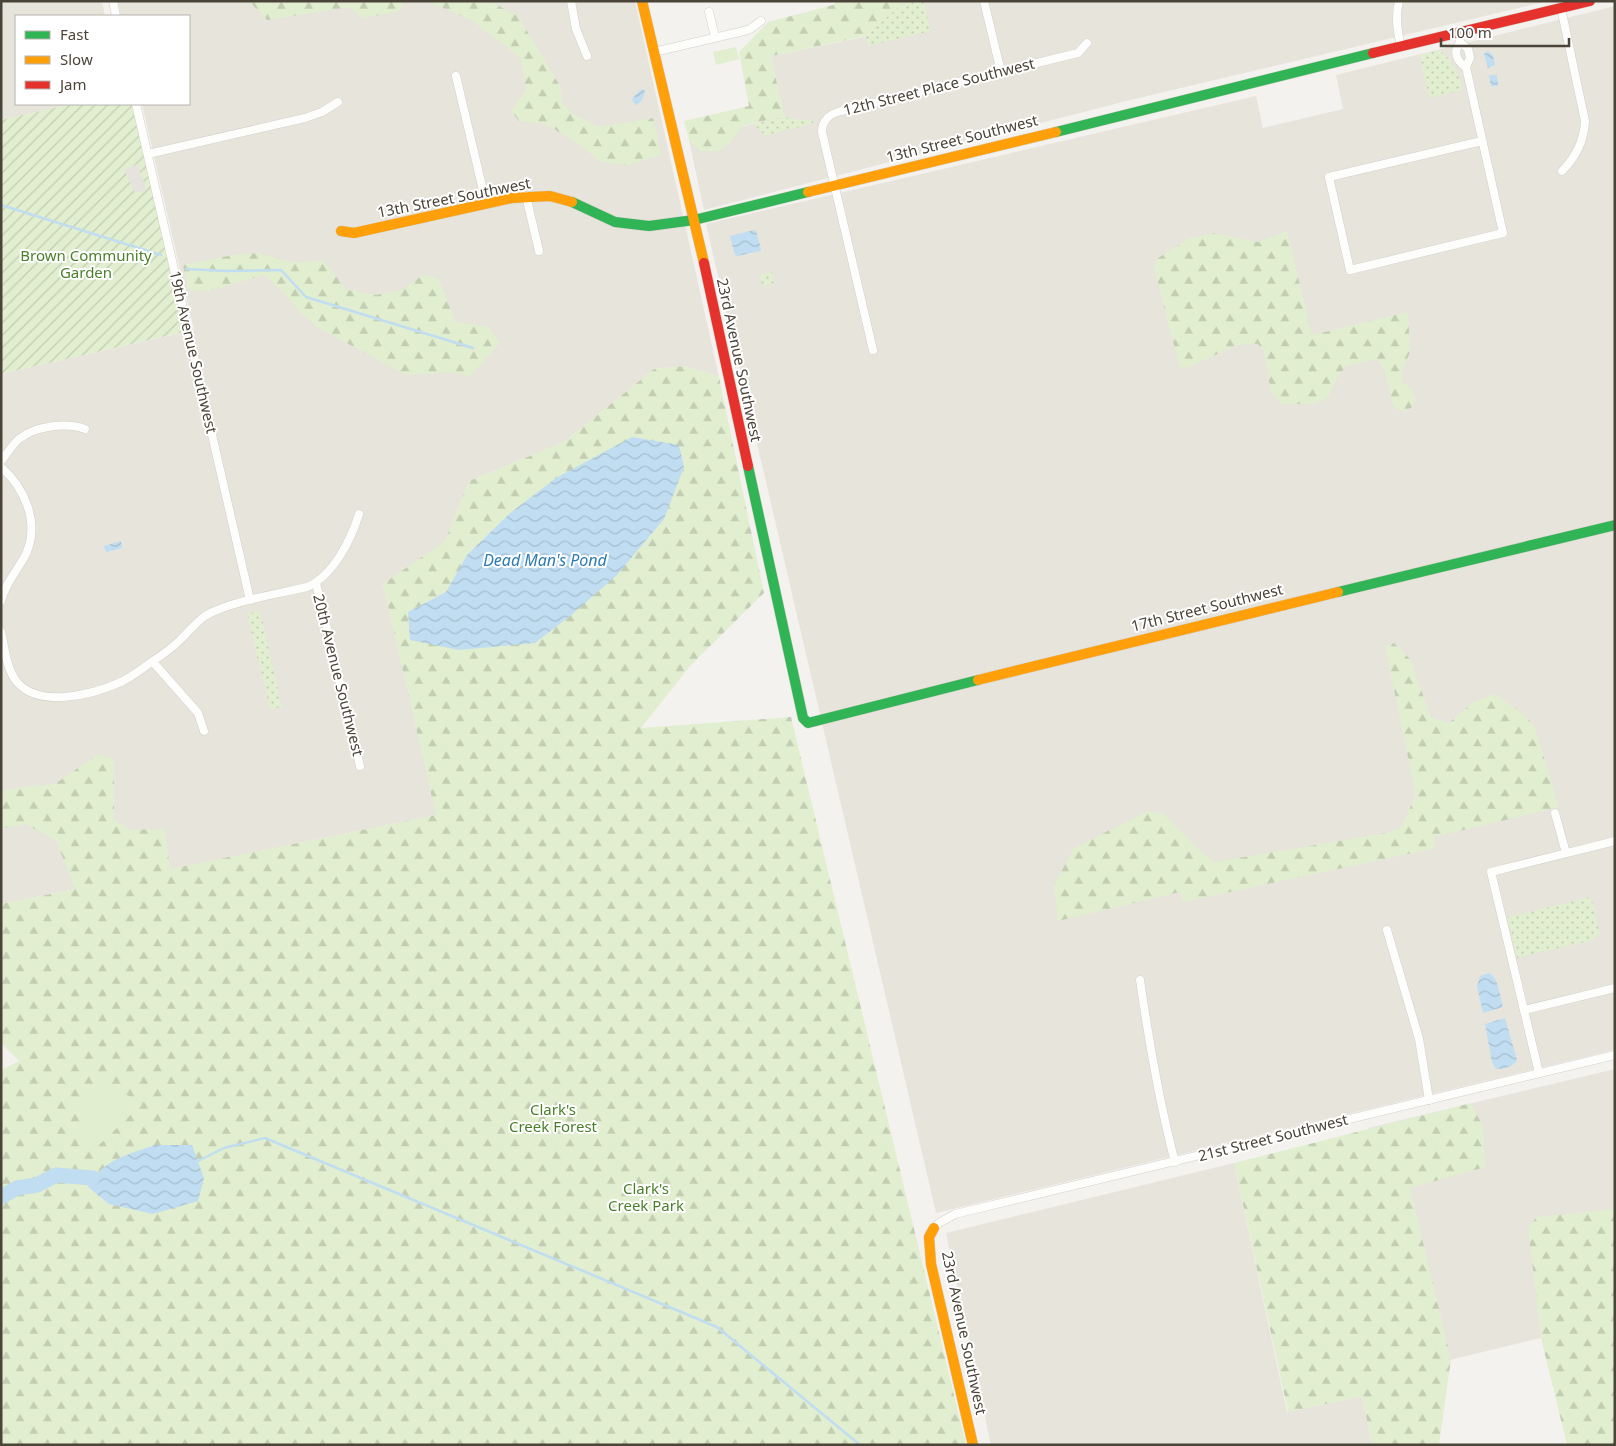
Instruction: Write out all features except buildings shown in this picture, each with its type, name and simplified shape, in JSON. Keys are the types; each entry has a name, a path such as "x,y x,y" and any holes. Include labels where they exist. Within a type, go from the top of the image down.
{"street":[{"path":"113,1 116,15"},
{"path":"571,1 576,29 587,56"},
{"name":"23rd Avenue Southwest","path":"642,1 694,220 803,718 808,723"},
{"path":"984,1 1001,72"},
{"path":"1399,1 1396,16 1402,46"},
{"name":"13th Street Southwest","path":"341,231 354,233 486,203 526,196 565,199 584,206 605,218 638,226 694,220 987,150 1250,82 1402,46 1459,37 1590,1"},
{"path":"1561,8 1585,120 1584,134 1580,147 1562,171"},
{"path":"709,12 715,38"},
{"path":"654,52 750,29 761,21"},
{"path":"1459,37 1456,56 1466,68"},
{"path":"1459,37 1470,53 1466,68 1503,233 1350,270 1329,177 1482,141"},
{"name":"12th Street Place Southwest","path":"835,185 822,132 822,126 829,116 841,111 1078,53 1087,42"},
{"path":"456,76 486,203"},
{"path":"148,154 305,118 322,112 338,102"},
{"name":"19th Avenue Southwest","path":"136,105 250,600"},
{"path":"835,185 873,350"},
{"path":"526,196 540,251"},
{"path":"1,461 18,440 32,432 68,426 85,428"},
{"path":"1,468 18,485 26,499 30,520 30,533 26,552 3,592 1,602"},
{"path":"1,632 11,672 21,686 34,695 56,698 88,693 122,682 153,662 205,616 250,600 307,588 316,583 346,547 354,531 358,514"},
{"name":"17th Street Southwest","path":"808,723 1127,643 1615,525"},
{"name":"20th Avenue Southwest","path":"316,583 360,766"},
{"path":"153,662 198,713 204,732"},
{"path":"1555,813 1566,853"},
{"path":"1539,1074 1491,872 1615,841"},
{"path":"1387,930 1419,1039 1429,1100"},
{"path":"1140,980 1153,1062 1175,1162"},
{"path":"1524,1010 1615,988"},
{"name":"21st Street Southwest","path":"934,1228 955,1214 1615,1055"},
{"name":"23rd Avenue Southwest","path":"934,1228 929,1237 931,1264 973,1445"}],"shaded area":[{"path":"1,1 102,1 105,15 15,15 15,105 68,105 1,120"},
{"path":"118,1 635,1 719,377 685,366 654,369 564,442 469,481 445,542 383,584 437,815 1,904 1,374 194,330 142,105 190,105 190,15 121,15"},
{"path":"904,1 1548,1 1126,101 704,210 689,140 784,116 771,56 864,37"},
{"path":"1615,6 1615,1050 936,1213 706,224 1256,96 1263,128 1343,109 1336,75"},
{"path":"137,164 146,188 135,193 125,170"},
{"path":"1615,1069 1615,1320 1425,1366 1368,1128"},
{"path":"1234,1163 1287,1412 1362,1396 1372,1445 991,1445 946,1233"}],"green space":[{"path":"249,1 405,1 400,11 364,18 349,7 267,20"},
{"path":"427,1 489,1 518,16 560,86 562,102 571,113 599,127 653,118 661,155 628,165 601,162 577,143 546,124 519,121 511,111 526,90 521,58 471,20"},
{"path":"837,1 905,1 866,36 771,56 784,116 742,126 731,142 718,151 700,151 689,140 684,121 749,106 739,52 768,22 833,5"},
{"path":"910,1 924,2 930,31 868,46 866,36 895,10"},
{"path":"736,47 739,59 716,65 713,52"},
{"path":"1439,50 1455,67 1462,90 1429,98 1420,55"},
{"name":"Brown Community Garden","path":"68,105 136,105 188,331 1,374 1,120"},
{"path":"786,116 787,118 814,121 813,123 765,136 754,124"},
{"path":"1287,231 1312,335 1408,312 1410,352 1401,373 1403,383 1411,388 1416,400 1411,408 1401,411 1393,406 1385,370 1377,359 1346,366 1337,378 1328,397 1314,404 1282,404 1271,392 1264,351 1258,344 1237,345 1189,367 1180,368 1154,269 1158,258 1191,238 1212,233 1258,242"},
{"path":"258,253 294,263 323,260 347,290 376,295 402,290 423,275 438,278 456,322 489,327 500,343 470,376 449,372 406,375 317,327 264,275 209,291 188,290 183,265 233,255"},
{"path":"772,272 774,283 762,286 760,275"},
{"name":"Clark's Creek Forest","path":"685,366 719,377 764,593 690,666 641,728 791,717 966,1445 1,1445 1,1070 19,1061 1,1043 1,904 75,889 56,840 25,824 1,829 1,791 55,784 97,755 114,759 114,819 130,830 165,829 170,869 436,815 383,584 445,541 469,481 564,442 654,369","holes":["509,514 411,640 408,612 446,592 467,555"]},
{"path":"260,611 282,707 270,709 247,614"},
{"path":"1394,643 1410,659 1431,717 1449,723 1472,703 1494,694 1522,713 1534,725 1559,807 1434,837 1436,848 1183,902 1180,892 1058,921 1054,885 1074,848 1148,811 1163,814 1198,849 1215,862 1386,833 1400,828 1416,796 1385,646"},
{"path":"1591,897 1600,934 1593,940 1517,958 1508,917"},
{"path":"87,1084 103,1085 116,1089 141,1105 97,1147 78,1137"},
{"path":"1471,1103 1483,1127 1485,1167 1410,1188 1451,1359 1439,1445 1372,1445 1362,1396 1288,1412 1234,1163"},
{"path":"1615,1209 1615,1445 1567,1445 1541,1338 1528,1227 1537,1217"}],"water":[{"path":"1488,51 1493,56 1495,65 1488,68 1484,54"},
{"path":"1489,75 1497,75 1498,86 1491,86"},
{"path":"643,89 645,91 640,103 635,105 632,99"},
{"path":"756,231 760,251 735,255 730,236"},
{"name":"Dead Man's Pond","path":"632,437 679,445 684,467 664,519 617,575 570,616 535,643 459,650 410,640 408,612 446,592 467,555 509,514 556,478"},
{"path":"121,541 122,548 106,552 104,546"},
{"path":"1489,973 1497,983 1503,1007 1483,1013 1477,986 1480,976"},
{"path":"1505,1018 1517,1060 1508,1067 1496,1069 1492,1062 1485,1024"},
{"path":"155,1145 192,1145 204,1178 198,1201 153,1214 109,1204 88,1187 100,1170 108,1164 126,1155"}],"waterway":[{"path":"1,205 161,255"},
{"path":"186,269 226,271 281,270 306,297 473,348"},
{"path":"198,1161 224,1148 265,1138 717,1327 860,1445"},
{"path":"1,1197 17,1188 37,1185 56,1175 93,1178"}],"traffic: fast":[{"path":"1056,132 1373,53"},
{"path":"572,202 615,222 649,226 694,220 808,192"},
{"path":"748,466 803,718 808,723 978,680"},
{"path":"1338,592 1615,525"}],"traffic: slow":[{"path":"642,1 704,263"},
{"path":"808,192 1056,132"},
{"path":"341,231 354,233 512,198 550,196 572,202"},
{"path":"978,680 1338,592"},
{"path":"934,1228 929,1237 931,1264 973,1445"}],"traffic: jam":[{"path":"1373,53 1590,1"},
{"path":"704,263 748,466"}],"park label":[{"name":"Clark's Creek Park","path":"646,1198"}]}
